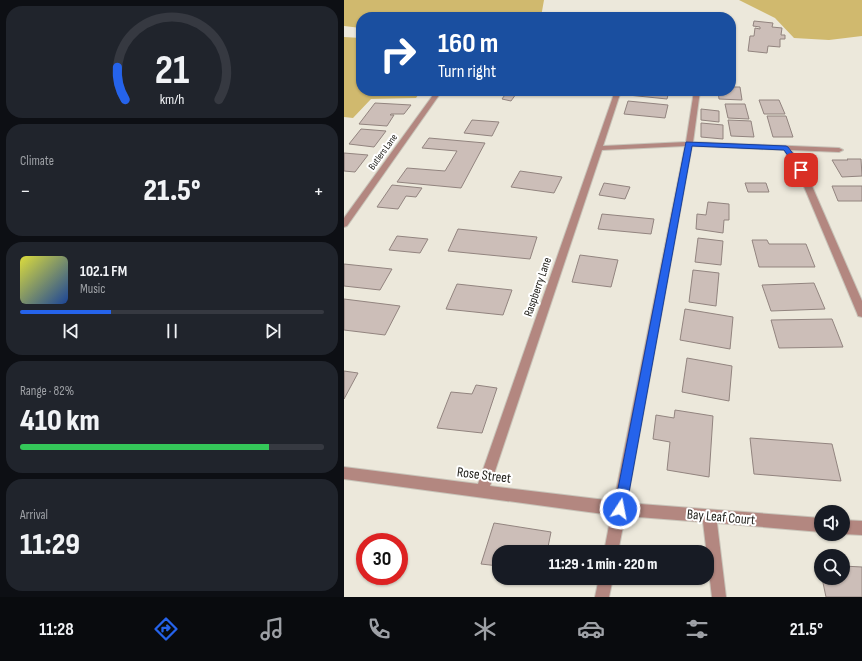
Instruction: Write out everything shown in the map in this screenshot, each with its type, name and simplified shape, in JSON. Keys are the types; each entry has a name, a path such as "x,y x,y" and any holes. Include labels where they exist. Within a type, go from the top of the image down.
{"street":[{"name":"Butlers Lane","path":"344,224 435,96"},
{"name":"Raspberry Lane","path":"482,491 616,96"},
{"path":"612,545 689,144 696,96"},
{"path":"598,148 689,144 839,150"},
{"path":"786,148 801,170 862,312"},
{"name":"Rose Street","path":"344,473 620,509"},
{"name":"Bay Leaf Court","path":"620,509 814,524"},
{"path":"709,516 719,597"},
{"path":"850,527 862,528"},
{"path":"602,597 605,585"}],"shaded area":[{"path":"344,0 544,0 542,12 356,12 356,27 344,26"},
{"path":"739,0 862,0 862,36 829,40 794,38 775,18"},
{"path":"344,37 356,38 356,96 417,96 416,98 371,99 353,118 344,117"}],"building":[{"path":"754,21 773,23 772,27 782,28 781,35 785,35 785,39 780,39 780,47 768,46 767,53 748,51 750,36 754,36 755,28 760,29 760,27 753,26"},
{"path":"736,87 740,87 742,100 719,99 719,96 736,96"},
{"path":"504,96 515,96 511,101 502,99"},
{"path":"638,96 668,96 667,99"},
{"path":"759,100 779,100 785,114 764,114"},
{"path":"628,101 668,105 665,118 624,114"},
{"path":"375,103 411,105 404,114 391,114 390,115 394,115 387,126 359,124"},
{"path":"725,104 745,104 749,119 728,118"},
{"path":"701,109 719,111 719,122 701,120"},
{"path":"767,116 786,116 793,137 773,137"},
{"path":"472,120 499,122 492,136 464,133"},
{"path":"728,120 751,121 754,137 731,136"},
{"path":"701,123 723,125 723,139 701,137"},
{"path":"361,129 386,131 374,147 349,144"},
{"path":"429,138 485,143 461,188 397,182 407,168 445,171 457,151 422,148"},
{"path":"344,153 368,155 355,172 344,171"},
{"path":"847,159 861,159 862,176 842,177 832,160 848,160"},
{"path":"520,171 562,177 554,193 511,187"},
{"path":"604,183 630,187 625,199 599,195"},
{"path":"745,183 766,183 769,192 748,192"},
{"path":"392,185 422,188 416,197 406,196 398,209 377,207"},
{"path":"832,186 862,186 862,201 838,201"},
{"path":"708,202 729,204 729,220 724,220 723,233 696,229 697,214 706,215"},
{"path":"602,214 654,219 651,234 598,229"},
{"path":"458,229 537,237 530,259 448,251"},
{"path":"397,236 428,239 420,253 389,250"},
{"path":"698,238 723,241 721,265 695,262"},
{"path":"752,240 767,240 769,244 806,244 815,267 759,267"},
{"path":"580,255 618,260 611,287 572,282"},
{"path":"344,264 392,269 380,290 344,286"},
{"path":"693,270 719,273 716,306 689,302"},
{"path":"814,283 825,309 771,311 762,285"},
{"path":"457,284 512,290 503,315 446,309"},
{"path":"344,299 400,306 385,335 344,330"},
{"path":"685,309 733,317 730,349 680,340"},
{"path":"832,319 843,347 779,348 771,320"},
{"path":"687,358 732,366 729,401 682,392"},
{"path":"344,371 358,373 344,399"},
{"path":"476,385 497,388 482,433 437,428 451,392 472,394"},
{"path":"675,410 713,416 709,477 667,470 670,442 653,439 656,415 674,418"},
{"path":"750,438 832,444 841,481 754,474"},
{"path":"494,523 551,532 548,545 492,545 492,565 481,564"},
{"path":"850,566 862,567 862,597 826,597 823,585 850,585"}],"route":[{"path":"620,509 689,144 786,148 801,170"}]}
